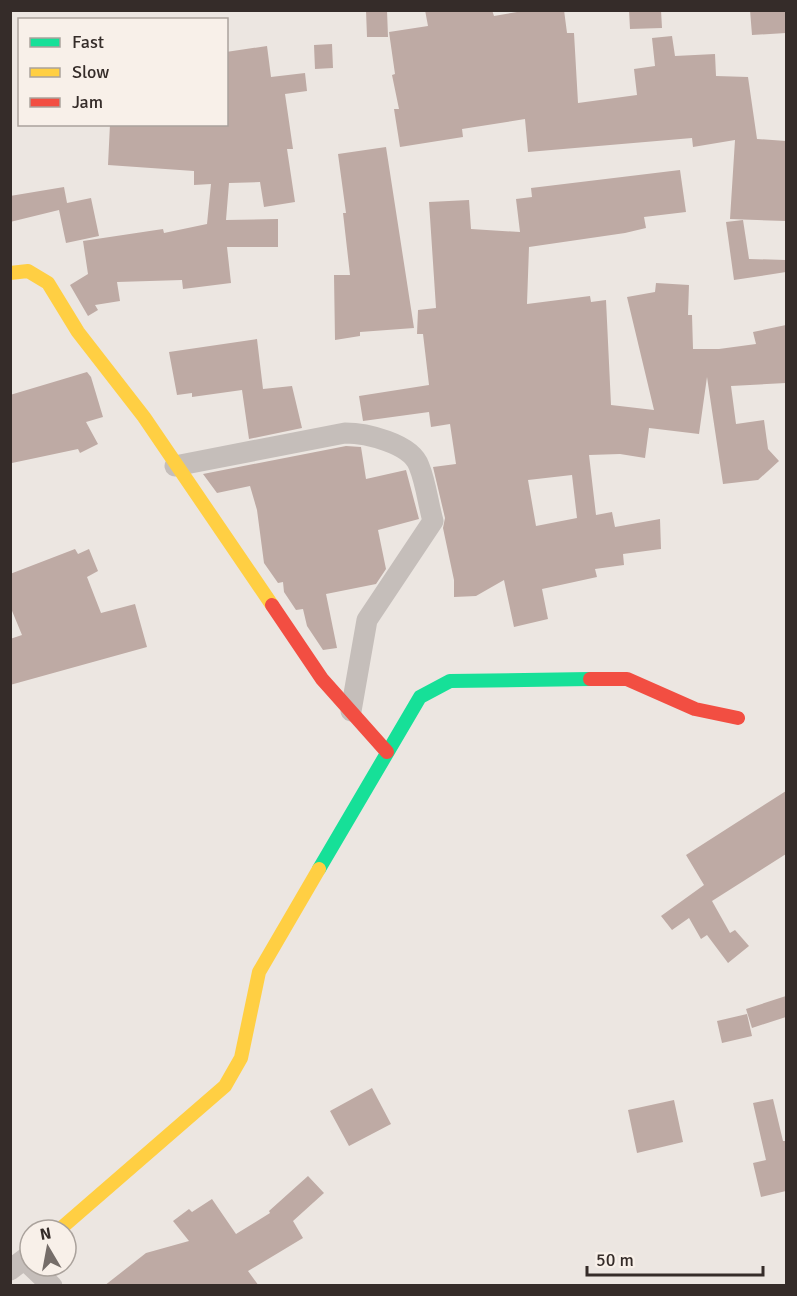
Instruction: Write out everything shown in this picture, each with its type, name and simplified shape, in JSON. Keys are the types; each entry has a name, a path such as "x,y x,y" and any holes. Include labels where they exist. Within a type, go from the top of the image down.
{"street":[{"path":"10,273 28,271 48,283 78,332 144,417 175,466 269,598 322,679 387,752"},
{"path":"175,466 239,456 345,433 366,433 394,444 419,463 432,521 367,620 351,711"},
{"path":"73,1218 225,1086 241,1058 259,972 420,697 450,681 627,679 695,709 738,718"}],"building":[{"path":"366,10 387,10 388,37 367,37"},
{"path":"425,10 492,10 494,16 529,10 564,10 567,33 574,33 578,103 637,95 634,69 655,66 652,38 672,36 675,56 715,54 716,76 748,77 757,139 786,141 786,221 730,219 735,140 693,147 692,138 528,152 525,119 462,129 463,137 400,147 394,109 399,109 392,75 395,74 389,32 428,26"},
{"path":"629,10 661,10 662,28 630,29"},
{"path":"750,10 786,10 786,33 752,35"},
{"path":"332,44 333,68 315,69 314,45"},
{"path":"267,46 271,77 305,73 307,91 285,94 293,149 287,149 295,202 264,207 260,182 229,183 226,220 278,219 278,247 227,247 231,283 183,289 182,280 117,282 120,301 95,305 98,310 88,316 70,285 88,274 83,241 163,229 164,233 207,224 211,184 194,185 194,171 108,165 110,126 228,126 228,52"},
{"path":"386,147 414,328 360,332 360,336 335,340 334,275 350,275 343,213 346,213 338,154"},
{"path":"680,170 686,212 644,217 646,228 625,233 529,247 527,304 590,296 591,302 606,300 611,405 654,410 627,297 655,292 656,283 689,285 688,315 692,315 693,349 719,349 756,344 753,332 786,325 786,383 731,386 736,424 764,420 768,449 779,461 758,480 723,484 707,377 699,434 649,428 645,458 620,454 589,455 596,515 612,512 615,527 660,519 661,549 623,554 624,565 595,569 597,577 542,589 548,619 514,627 504,580 476,596 454,597 454,580 443,528 445,518 433,467 456,464 450,424 431,427 429,412 363,421 359,396 429,385 423,334 417,334 418,310 436,308 429,202 469,200 471,229 520,232 516,199 532,197 531,188","holes":["572,475 577,518 536,526 528,480"]},
{"path":"64,187 67,203 91,198 99,236 66,243 59,210 10,222 10,196"},
{"path":"743,220 749,259 786,260 786,272 734,280 726,222"},
{"path":"257,339 263,389 292,386 302,428 249,439 242,390 192,397 192,393 177,395 169,352"},
{"path":"87,372 91,377 103,417 86,422 98,444 80,453 78,449 12,463 10,395"},
{"path":"346,446 361,447 366,479 406,470 419,519 378,530 386,569 376,584 326,594 337,648 323,650 307,626 303,609 296,610 284,592 283,582 278,583 264,563 257,510 250,486 217,493 203,474"},
{"path":"75,549 78,554 89,549 98,571 87,577 101,613 135,604 147,647 10,685 10,639 22,635 10,606 10,574"},
{"path":"786,791 786,854 712,901 730,933 735,930 749,946 728,963 707,935 701,939 689,918 672,930 661,916 704,885 686,855"},
{"path":"786,996 786,1017 752,1028 746,1009"},
{"path":"747,1014 752,1036 722,1043 717,1021"},
{"path":"372,1088 391,1124 349,1146 330,1111"},
{"path":"773,1099 783,1141 786,1141 786,1191 761,1197 753,1163 766,1160 753,1103"},
{"path":"674,1100 683,1142 637,1153 628,1110"},
{"path":"308,1176 324,1193 293,1221 303,1238 248,1271 259,1286 104,1286 146,1253 189,1241 173,1221 189,1209 192,1212 212,1199 236,1234 270,1213 269,1211"}],"traffic: fast":[{"path":"319,869 420,697 450,681 590,679"}],"traffic: slow":[{"path":"10,273 28,271 48,283 78,332 144,417 272,605"},
{"path":"73,1218 225,1086 241,1058 259,972 319,869"}],"traffic: jam":[{"path":"272,605 322,679 387,752"},
{"path":"590,679 627,679 695,709 738,718"}]}
